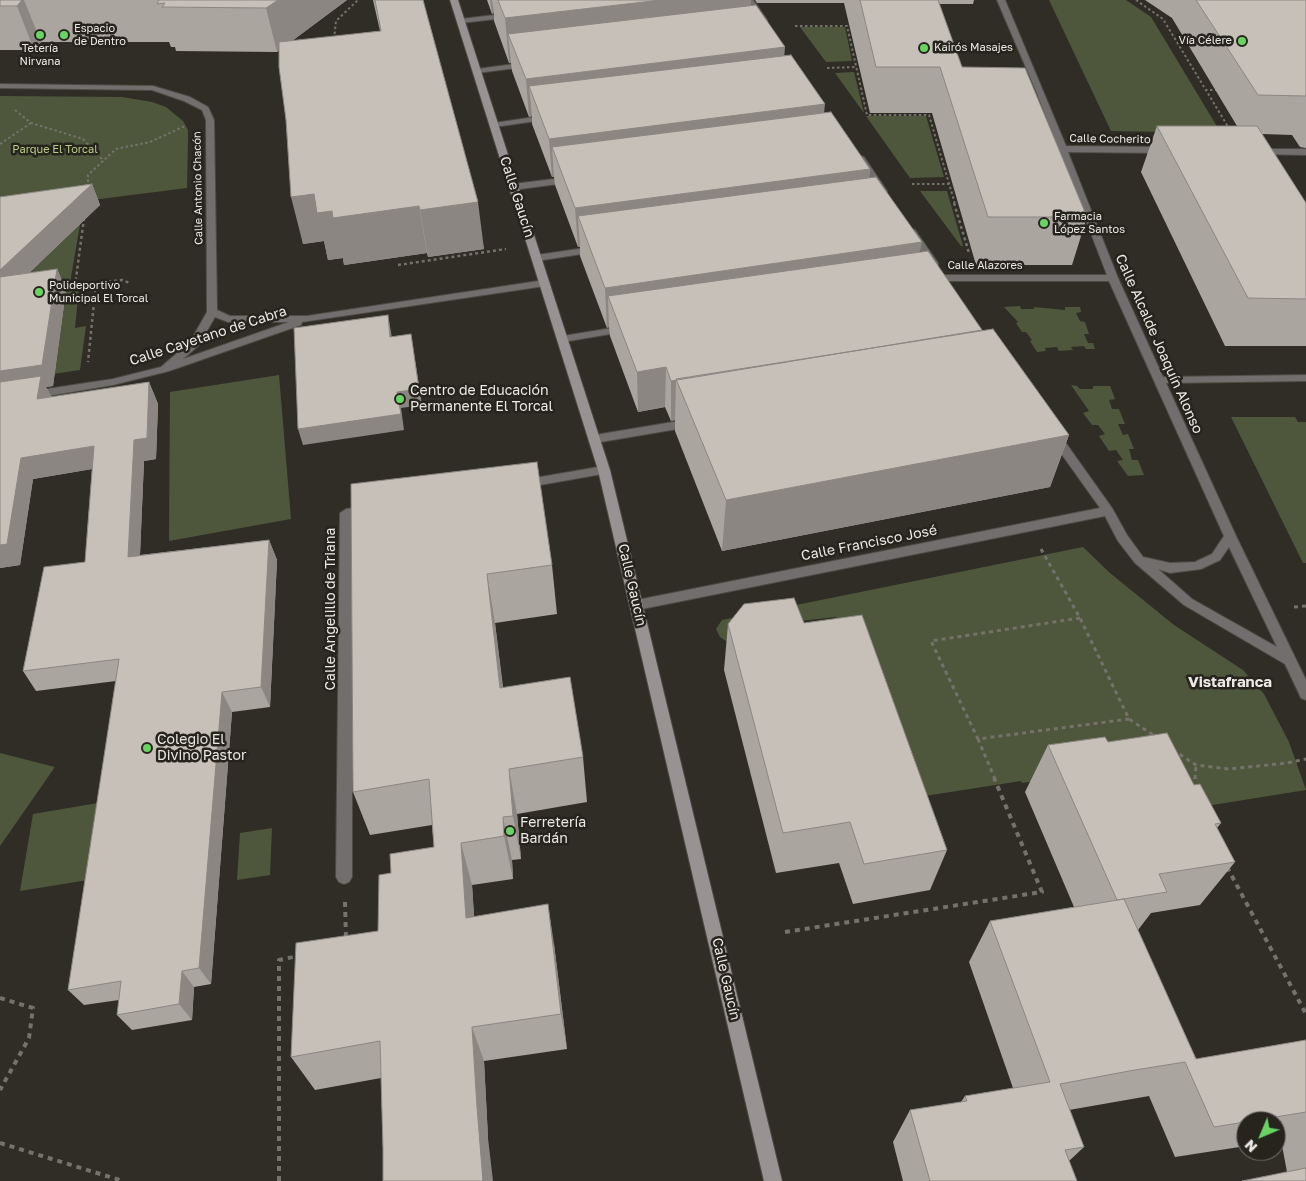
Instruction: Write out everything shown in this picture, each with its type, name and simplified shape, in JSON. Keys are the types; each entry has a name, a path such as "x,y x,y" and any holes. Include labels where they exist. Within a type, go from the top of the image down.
{"main road":[{"name":"Calle Gaucín","path":"454,0 604,470 773,1181"}],"street":[{"path":"749,0 768,28"},
{"name":"Calle Alcalde Joaquín Alonso","path":"1001,0 1040,91 1113,278 1230,536 1306,694"},
{"path":"461,21 520,14"},
{"path":"477,71 538,63"},
{"name":"Calle Antonio Chacón","path":"0,86 153,88 187,99 205,109 210,120 212,312 194,344 165,369"},
{"path":"494,124 556,116"},
{"name":"Calle Cocherito","path":"1063,149 1176,150"},
{"path":"855,151 889,199"},
{"path":"1243,151 1262,155 1306,152"},
{"path":"513,187 584,178"},
{"path":"906,223 947,282"},
{"path":"537,258 609,248"},
{"name":"Calle Alazores","path":"917,286 974,278 1113,278"},
{"name":"Calle Cayetano de Cabra","path":"212,312 228,319 307,319 545,283"},
{"name":"Calle Cayetano de Cabra","path":"0,400 113,382 165,369 307,319"},
{"path":"563,339 637,328"},
{"path":"1160,380 1306,378"},
{"path":"595,439 704,420"},
{"path":"1047,425 1108,511 1122,538 1139,560 1188,602 1289,660"},
{"path":"513,485 604,470"},
{"name":"Calle Angelillo de Triana","path":"344,877 346,513 376,508"},
{"name":"Calle Francisco José","path":"637,605 1108,511"},
{"path":"1139,560 1170,568 1197,566 1216,557 1230,536"}],"path":[{"path":"334,40 336,22 358,0"},
{"path":"1136,0 1163,18 1243,151"},
{"path":"795,26 847,26 867,115"},
{"path":"826,68 856,67"},
{"path":"12,86 4,96 19,115 31,123 83,138 104,161"},
{"path":"1205,90 1223,90"},
{"path":"862,116 929,115 974,278"},
{"path":"88,194 88,175 116,149 150,142 186,126 210,120"},
{"path":"0,144 31,123"},
{"path":"912,184 949,184"},
{"path":"85,210 75,286 122,280 130,283"},
{"path":"398,265 533,245"},
{"path":"86,386 96,283"},
{"path":"1044,554 1080,618 1129,719 1159,740"},
{"path":"785,932 1042,892 978,739 931,641 1080,618"},
{"path":"978,739 1129,719"},
{"path":"1166,745 1196,765 1229,769 1287,763 1306,759"},
{"path":"1195,791 1196,765"},
{"path":"1223,859 1306,1014"},
{"path":"344,877 347,948"},
{"path":"278,1181 279,960 308,955"},
{"path":"0,998 33,1008 29,1038 0,1090"},
{"path":"0,1143 123,1181"}],"green space":[{"path":"1049,0 1126,0 1151,17 1221,133 1111,131"},
{"path":"800,27 845,27 852,61 826,62"},
{"path":"854,72 864,113 835,73"},
{"name":"Parque El Torcal","path":"0,96 122,97 152,102 166,107 183,121 188,130 188,139 187,188 84,201 69,289 79,288 75,328 86,326 80,370 0,382"},
{"path":"866,116 926,116 944,177 910,178"},
{"path":"920,191 947,191 963,246 961,246"},
{"path":"1020,306 1021,309 1034,309 1034,307 1065,310 1065,307 1080,307 1081,312 1076,313 1080,321 1085,322 1089,334 1084,334 1088,343 1093,343 1095,349 1086,349 1084,346 1071,347 1073,350 1059,351 1057,347 1045,348 1046,351 1037,352 1030,341 1032,340 1026,332 1022,332 1016,323 1018,322 1004,307"},
{"path":"279,375 291,519 169,541 170,392"},
{"path":"1071,385 1077,386 1080,389 1093,389 1093,386 1110,386 1115,399 1109,400 1112,409 1119,409 1125,424 1118,424 1123,435 1128,434 1134,449 1129,449 1132,460 1138,460 1144,475 1128,476 1117,461 1123,460 1116,450 1109,451 1099,436 1105,434 1098,425 1092,425 1083,413 1089,411"},
{"path":"1231,417 1295,417 1298,422 1306,422 1306,563 1303,563"},
{"path":"1083,547 1110,573 1174,625 1243,670 1264,694 1289,742 1306,790 1200,807 1166,763 1022,783 1021,781 899,800 836,617 781,623 740,650 720,637 716,629 722,620"},
{"path":"0,753 55,767 0,846"},
{"path":"98,803 88,880 20,891 33,814"},
{"path":"272,828 270,875 237,880 240,833"}],"building":[{"path":"0,0 22,0 17,6 0,6"},
{"path":"159,0 278,0 266,8 162,7 165,3 157,4"},
{"path":"375,0 423,0 478,202 420,210 419,206 333,218 332,211 317,213 314,194 291,197 286,120 279,67 279,42 381,31"},
{"path":"498,0 661,0 505,18"},
{"path":"860,0 938,0 962,67 1025,68 1087,217 988,217 940,67 876,67"},
{"name":"Vía Célere","path":"1196,0 1306,0 1306,96 1258,95"},
{"path":"756,5 785,47 526,79 508,34"},
{"path":"791,55 825,104 549,139 529,86"},
{"path":"831,112 870,169 575,208 552,147"},
{"path":"1157,126 1257,126 1306,203 1306,299 1248,298"},
{"path":"876,177 922,242 605,288 578,216"},
{"path":"92,184 0,270 0,197"},
{"path":"928,251 982,330 671,381 666,367 637,372 608,296"},
{"path":"57,269 42,365 0,371 0,277"},
{"path":"388,315 390,337 411,334 419,389 397,392 401,414 298,429 294,328"},
{"path":"993,329 1069,435 726,500 676,379"},
{"path":"41,376 37,399 149,382 147,438 134,440 128,557 269,540 261,687 222,692 199,968 182,971 179,1004 117,1015 121,981 68,990 119,659 23,671 44,567 85,562 94,446 21,458 7,544 0,545 0,382"},
{"path":"537,462 552,565 487,574 500,688 570,677 583,757 509,769 513,816 503,817 504,836 461,843 466,918 548,904 561,1014 472,1027 483,1181 383,1181 380,1041 291,1057 296,943 378,931 379,875 391,873 390,854 434,847 429,779 353,792 351,484"},
{"path":"794,598 804,623 862,615 947,850 864,864 850,822 783,833 728,624 744,604"},
{"path":"1167,733 1194,785 1200,784 1221,823 1215,824 1235,862 1159,874 1167,892 1117,900 1048,745 1105,737 1108,742"},
{"path":"1124,899 1196,1059 1306,1040 1306,1112 1286,1115 1286,1111 1236,1111 1236,1123 1214,1127 1185,1062 1129,1071 1060,1084 1084,1147 1065,1150 1077,1181 930,1181 910,1110 967,1101 965,1096 1050,1082 990,921"},
{"path":"1306,1168 1306,1181 1242,1181"}],"place":[{"name":"Tetería Nirvana","path":"40,35"},
{"name":"Espacio de Dentro","path":"64,35"},
{"name":"Vía Célere","path":"1242,41"},
{"name":"Kairós Masajes","path":"924,48"},
{"name":"Farmacia López Santos","path":"1044,223"},
{"name":"Polideportivo Municipal El Torcal","path":"39,292"},
{"name":"Centro de Educación Permanente El Torcal","path":"400,399"},
{"name":"Colegio El Divino Pastor","path":"147,748"},
{"name":"Ferretería Bardán","path":"510,831"}],"district":[{"name":"Vistafranca","path":"1230,682"}]}
